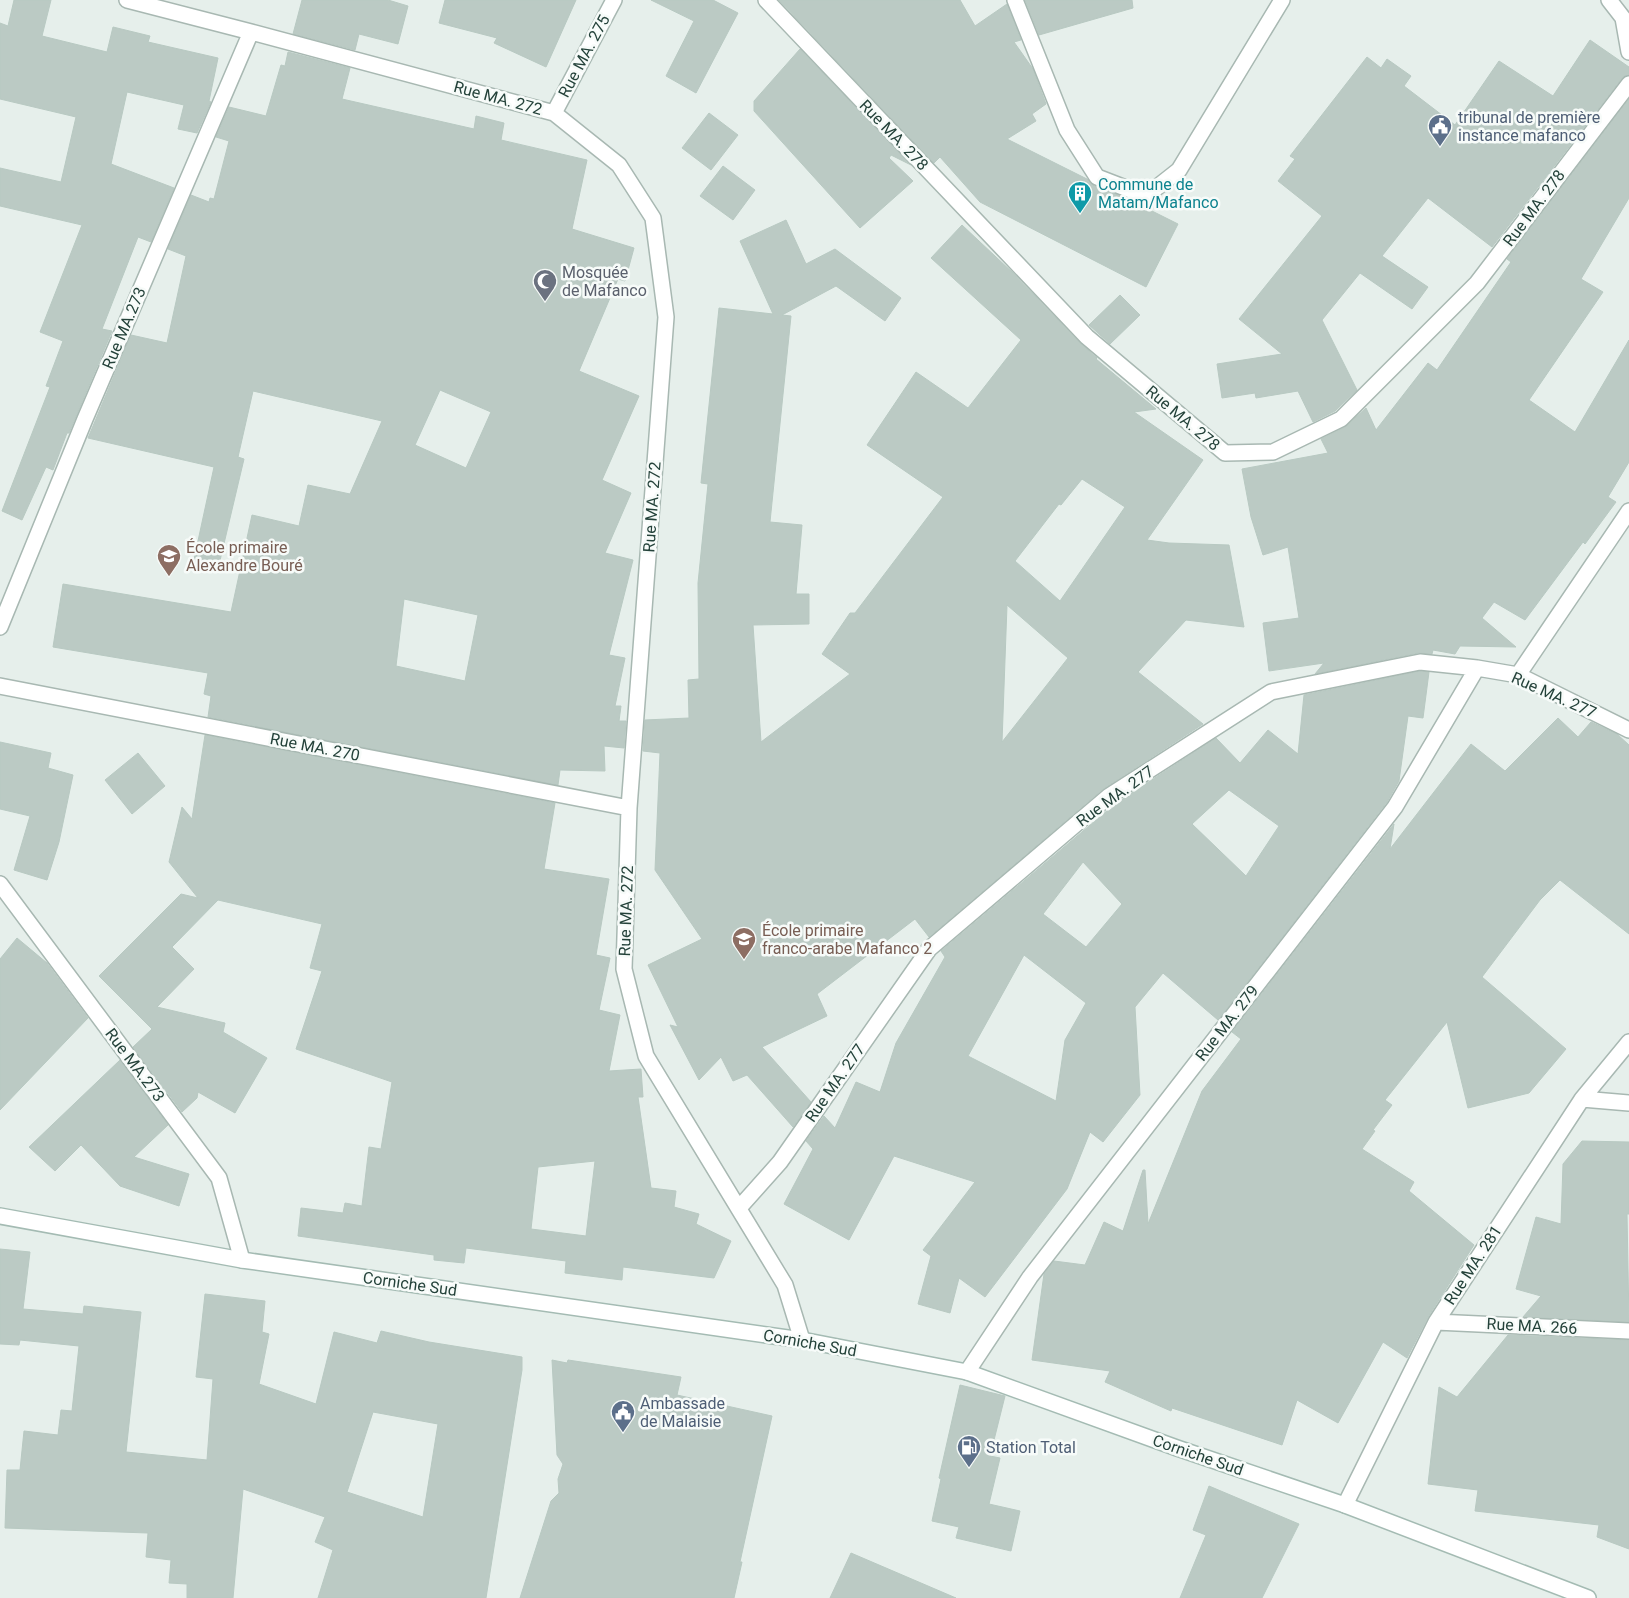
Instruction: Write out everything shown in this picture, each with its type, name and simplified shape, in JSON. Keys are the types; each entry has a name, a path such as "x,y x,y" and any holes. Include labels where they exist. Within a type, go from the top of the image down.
{"street":[{"name":"Rue MA. 272","path":"127,0 554,113 620,165 652,218 666,317 630,808 624,969 646,1056 784,1285 802,1340"},
{"name":"Rue MA. 275","path":"554,113 614,0"},
{"name":"Rue MA. 278","path":"766,0 1087,337 1224,453 1273,452 1341,419 1477,283 1629,84"},
{"path":"1015,0 1067,130 1092,169 1098,176 1146,196 1179,170 1282,0"},
{"path":"1609,0 1623,18 1629,52"},
{"name":"Rue MA.273","path":"0,627 85,419 252,32"},
{"path":"1518,675 1629,511"},
{"name":"Rue MA. 277","path":"739,1208 780,1162 929,949 1109,796 1271,692 1420,662 1477,668 1518,675 1629,730"},
{"name":"Rue MA. 279","path":"967,1372 1030,1277 1395,807 1477,668"},
{"name":"Rue MA. 270","path":"0,686 630,808"},
{"name":"Rue MA.273","path":"0,884 219,1178 242,1260"},
{"name":"Rue MA. 281","path":"1345,1505 1436,1322 1582,1099 1629,1042"},
{"path":"1582,1099 1629,1103"},
{"name":"Corniche Sud","path":"0,1216 242,1260 802,1340 967,1372 1177,1448 1345,1505 1588,1598"},
{"name":"Rue MA. 266","path":"1436,1322 1629,1331"}],"building":[{"path":"14,0 51,0 42,36 107,52 113,27 150,36 148,42 218,58 209,101 211,102 197,133 178,129 184,105 127,92 111,164 174,188 151,242 138,237 102,329 112,331 69,433 67,433 53,470 46,467 22,520 2,511 50,387 46,386 63,341 40,332 82,225 0,206 0,168 61,182 76,117 0,99 0,23 8,26"},
{"path":"302,0 388,0 408,6 398,44 359,34 355,50 293,34"},
{"path":"445,0 576,0 546,67 494,43 497,38 439,23"},
{"path":"651,0 713,0 738,13 696,93 666,76 694,21"},
{"path":"779,0 960,0 975,26 1007,4 1021,40 1014,42 1033,69 1046,104 1032,114 1036,121 1007,139 1087,179 1094,186 1126,198 1178,224 1146,287 980,202 940,157 934,163"},
{"path":"1025,0 1132,0 1133,8 1039,35"},
{"path":"1590,40 1629,67 1629,75 1622,78 1492,247 1428,198 1382,256 1428,287 1412,309 1360,273 1322,320 1357,390 1335,411 1313,422 1298,391 1256,398 1255,393 1222,398 1217,364 1282,354 1239,319 1322,216 1278,181 1295,159 1290,156 1367,57 1381,68 1387,59 1411,76 1404,86 1455,125 1499,61 1553,96"},
{"path":"800,49 911,165 891,155 889,158 913,181 860,228 754,111 754,101"},
{"path":"288,52 350,68 342,99 474,129 476,116 504,123 501,140 587,160 572,229 634,248 625,281 618,279 579,371 639,396 602,480 631,493 605,553 633,560 609,655 625,658 615,706 621,706 619,721 626,721 624,748 604,746 605,771 560,770 558,785 208,717 211,696 204,694 208,673 53,647 63,584 231,612 252,515 299,526 308,485 350,494 382,421 253,391 238,457 244,459 218,569 193,564 214,467 88,438 131,335 167,343 186,256 168,249 191,195 209,202 210,198 214,199 229,141 216,137 229,107 266,116 281,65 285,66","holes":["440,390 491,412 466,468 415,445","404,599 478,615 465,681 396,666"]},
{"path":"1629,99 1629,198 1581,279 1603,292 1529,400 1575,432 1629,340 1629,462 1608,497 1616,502 1585,544 1583,542 1525,620 1494,602 1482,618 1516,647 1460,646 1455,654 1433,650 1432,654 1418,653 1315,674 1324,663 1269,671 1263,623 1299,618 1288,547 1263,555 1251,517 1242,469 1328,453 1321,439 1345,427 1366,408 1376,430 1428,363 1437,370 1511,262 1507,259"},
{"path":"709,113 738,135 711,170 682,148"},
{"path":"723,166 755,190 733,220 700,196"},
{"path":"786,220 806,264 835,249 901,298 885,321 836,286 782,315 791,316 770,522 802,525 796,594 809,594 809,624 753,625 761,742 850,674 822,654 850,613 855,613 943,497 867,445 916,372 968,408 1021,340 931,258 962,225 1012,272 1096,359 1156,409 1134,412 1203,460 1147,540 1169,543 1229,545 1244,627 1186,620 1138,672 1203,724 1103,789 929,937 915,919 817,994 827,1016 762,1047 811,1102 793,1127 747,1075 733,1081 721,1057 699,1080 670,1025 678,1027 648,965 702,939 655,870 660,753 643,751 645,720 689,718 688,680 699,679 698,583 708,484 701,483 719,308 773,314 740,241","holes":["1082,479 1125,507 1060,601 1015,561 1059,504 1061,505","1007,605 1068,658 1002,742"]},
{"path":"1120,295 1140,315 1110,344 1089,325"},
{"path":"1420,671 1429,672 1423,718 1408,716 1399,781 1387,802 1218,1020 1163,973 1135,1007 1140,1095 1103,1142 1090,1132 1067,1189 985,1297 959,1278 950,1313 918,1304 931,1256 923,1250 975,1182 894,1156 849,1240 784,1204 813,1149 806,1141 824,1116 835,1128 856,1082 880,1092 896,1043 945,957 941,951 1115,804 1216,738 1240,763 1268,730 1298,754 1304,695","holes":["1229,790 1279,826 1246,876 1192,824","1083,862 1122,904 1086,947 1043,914","1024,955 1086,1003 1065,1040 1056,1101 968,1056"]},
{"path":"1558,718 1578,737 1591,722 1617,734 1629,745 1629,934 1560,880 1540,900 1482,977 1566,1049 1529,1093 1468,1108 1447,1022 1385,1100 1392,1105 1373,1130 1375,1131 1362,1149 1414,1182 1409,1191 1474,1245 1428,1317 1407,1358 1383,1342 1338,1423 1297,1400 1282,1445 1172,1408 1171,1411 1105,1382 1110,1371 1032,1360 1044,1274 1054,1261 1085,1265 1104,1222 1123,1231 1143,1170 1145,1170 1148,1224 1202,1091 1241,1039 1232,1032 1394,824 1390,849 1471,744 1505,771"},
{"path":"205,735 555,803 544,869 609,879 596,955 610,958 599,1010 620,1015 609,1071 641,1069 643,1097 638,1097 651,1188 676,1191 674,1207 699,1214 696,1224 731,1241 714,1278 623,1267 622,1280 565,1273 566,1261 466,1248 464,1263 434,1260 434,1255 298,1236 301,1208 343,1213 345,1203 362,1206 369,1147 381,1149 392,1082 296,1049 322,971 310,968 322,924 218,900 172,947 194,969 157,1007 225,1023 223,1032 267,1058 235,1113 198,1092 197,1098 182,1112 133,1047 152,1029 99,976 181,894 198,898 169,862 182,807 192,819","holes":["595,1161 586,1236 531,1229 538,1167"]},
{"path":"0,742 51,753 48,768 73,775 59,842 47,880 14,870 30,816 0,809"},
{"path":"138,753 165,786 132,814 105,780"},
{"path":"17,938 47,963 88,1018 0,1110 0,959"},
{"path":"120,1060 168,1125 134,1157 189,1174 179,1206 120,1186 81,1145 55,1171 29,1147"},
{"path":"1582,1141 1629,1142 1629,1214 1627,1214 1629,1322 1523,1317 1541,1296 1516,1289 1536,1217 1561,1224 1563,1164"},
{"path":"0,1249 30,1252 23,1309 83,1314 84,1306 141,1312 126,1452 207,1460 213,1379 196,1377 205,1294 265,1301 262,1332 269,1334 259,1384 316,1404 334,1332 377,1343 381,1331 429,1342 522,1357 522,1370 486,1598 318,1598 333,1550 315,1542 325,1517 243,1489 233,1598 187,1598 187,1584 169,1583 171,1560 146,1557 148,1533 5,1528 7,1470 20,1470 24,1431 58,1435 61,1410 72,1411 79,1346 20,1340 19,1345 0,1344","holes":["373,1412 438,1424 423,1517 347,1492"]},
{"path":"1508,1335 1629,1340 1629,1549 1597,1537 1599,1525 1475,1511 1478,1490 1428,1484 1439,1387 1457,1397"},
{"path":"552,1360 567,1363 568,1360 681,1377 677,1395 772,1416 734,1598 520,1598 551,1501 559,1493 558,1479 563,1464 557,1455"},
{"path":"960,1385 1005,1396 990,1456 1000,1458 989,1504 1020,1511 1011,1551 956,1538 959,1527 932,1521 941,1479 939,1478"},
{"path":"1209,1486 1299,1524 1262,1598 1180,1598 1206,1535 1193,1530"},
{"path":"851,1553 956,1598 830,1598"}],"place":[{"name":"tribunal de première instance mafanco","path":"1440,147"},
{"name":"Commune de Matam/Mafanco","path":"1080,214"},
{"name":"Mosquée de Mafanco","path":"545,302"},
{"name":"École primaire Alexandre Bouré","path":"169,577"},
{"name":"École primaire franco-arabe Mafanco 2","path":"744,960"},
{"name":"Ambassade de Malaisie","path":"623,1433"},
{"name":"Station Total","path":"969,1468"}]}
